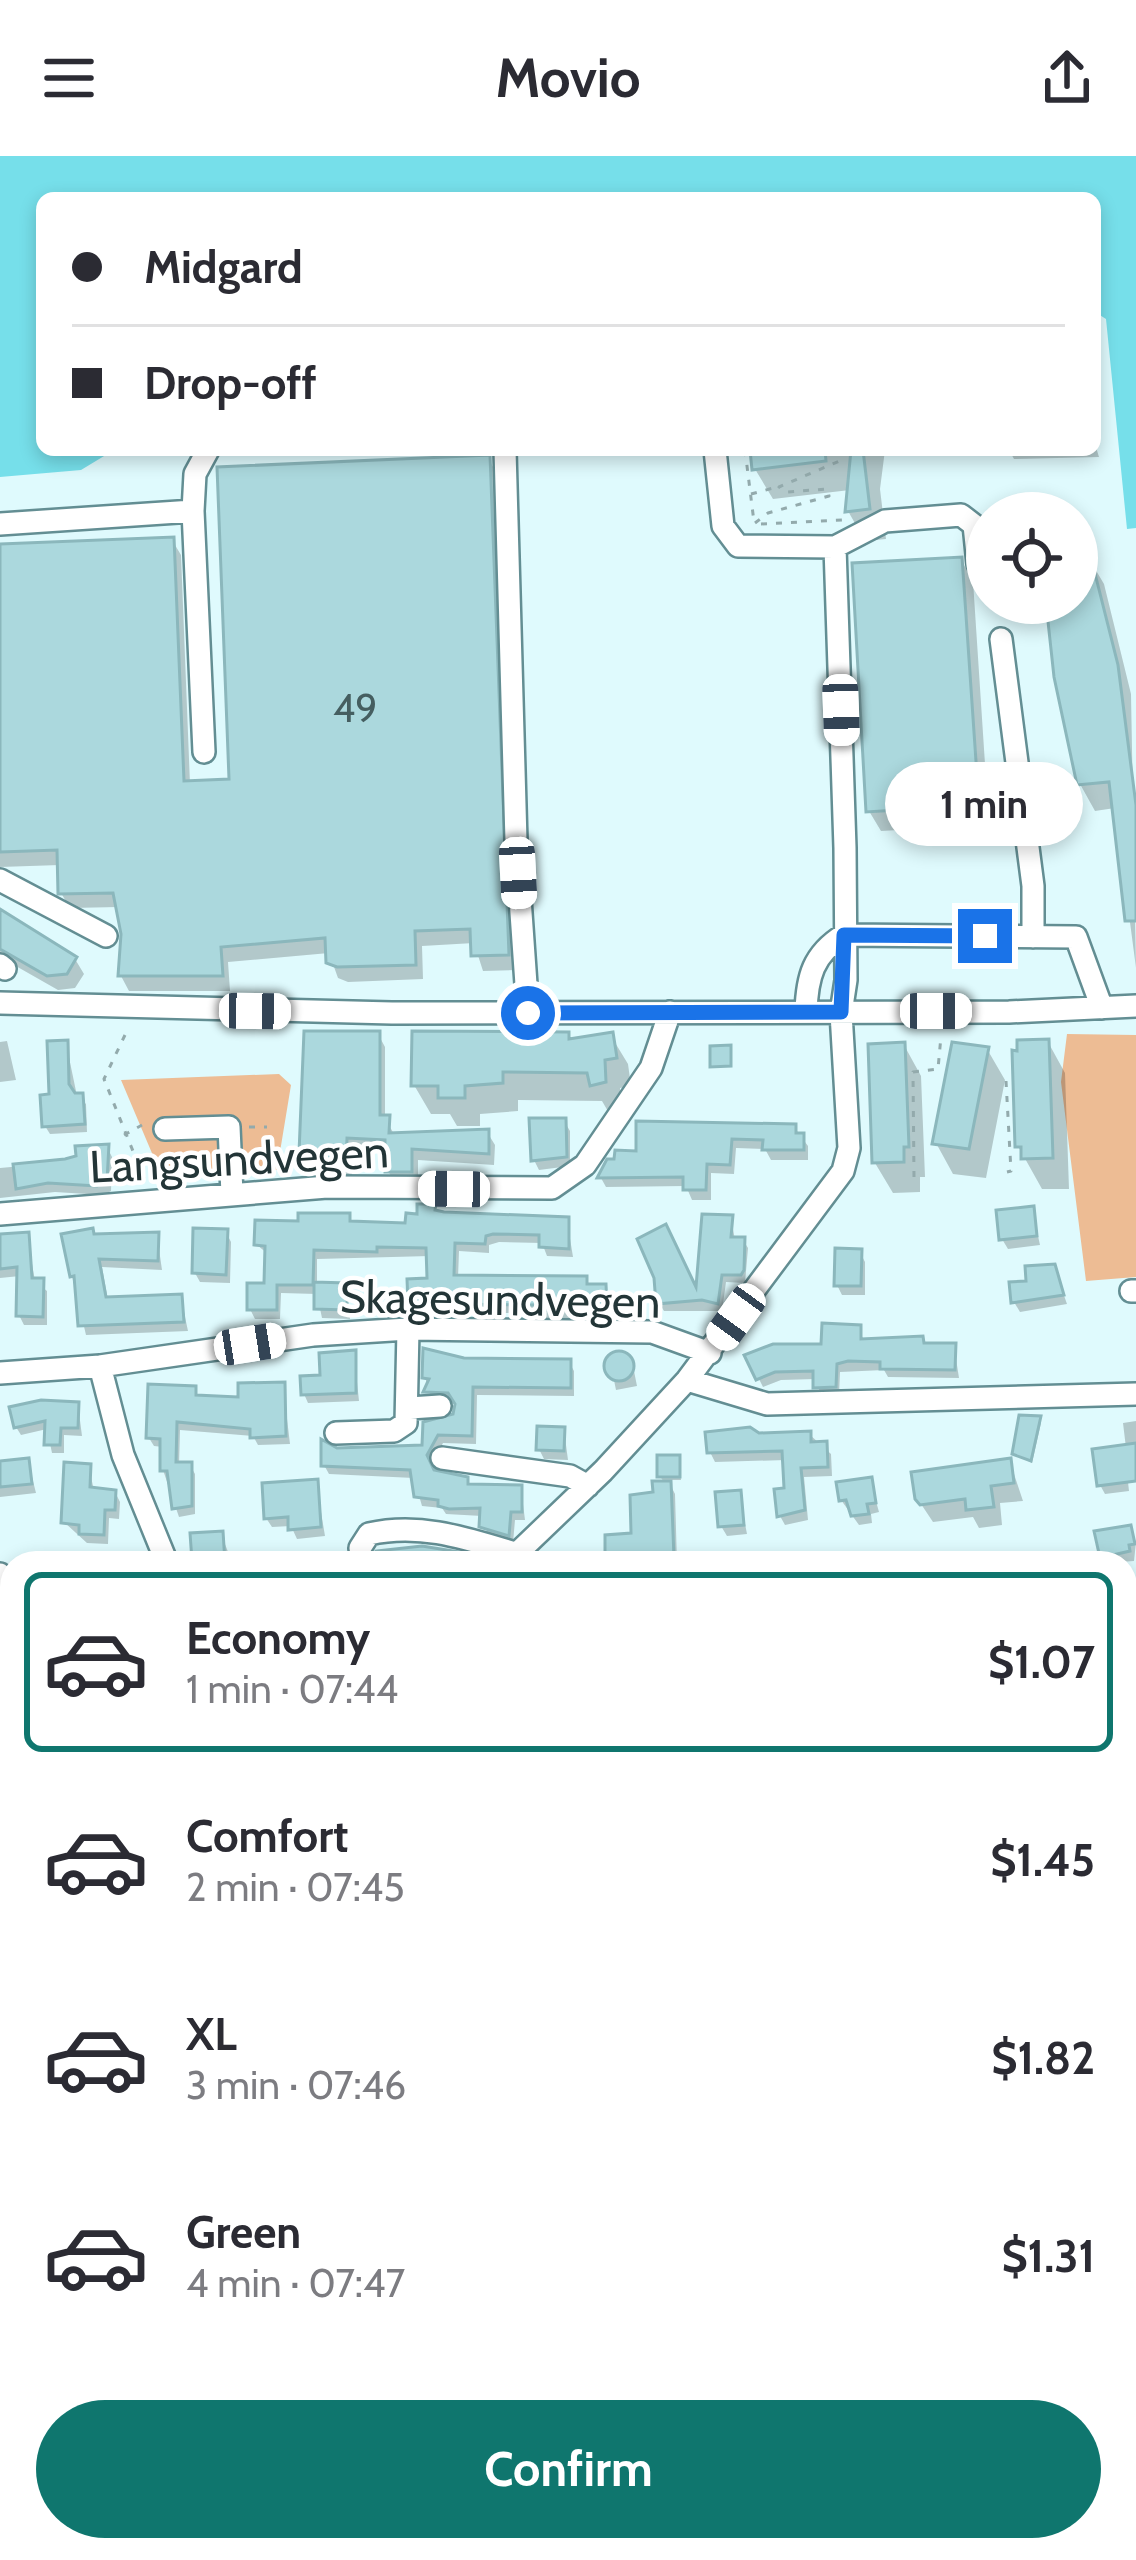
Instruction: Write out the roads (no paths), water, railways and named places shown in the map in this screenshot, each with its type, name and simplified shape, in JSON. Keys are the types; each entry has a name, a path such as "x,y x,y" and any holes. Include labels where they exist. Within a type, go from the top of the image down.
{"street":[{"path":"203,752 193,511 195,474 205,456"},
{"path":"505,456 516,841 528,1013"},
{"path":"716,456 723,526 738,546 835,547 885,521 961,515 966,519"},
{"path":"0,524 193,511"},
{"path":"519,1551 588,1486 710,1353 842,1172 849,1148 841,1012 844,935 835,547"},
{"path":"1001,639 1033,886 1033,937"},
{"path":"0,880 106,936"},
{"path":"806,1012 807,981 822,949 844,935 1076,937 1102,1008"},
{"path":"0,1003 528,1013 1136,1006"},
{"name":"Langsundvegen","path":"0,1214 327,1187 559,1186 585,1165 651,1068 670,1012"},
{"path":"165,1130 229,1127 232,1194"},
{"path":"336,1432 398,1430 406,1423 410,1408 408,1329"},
{"name":"Skagesundvegen","path":"0,1373 100,1366 297,1337 408,1329 652,1332 710,1353"},
{"path":"100,1366 123,1455 161,1551"},
{"path":"687,1380 767,1405 1136,1394"},
{"path":"410,1408 440,1406"},
{"path":"442,1459 557,1474 588,1486"},
{"path":"360,1551 369,1534 388,1529 442,1532 493,1551"}],"water":[{"path":"0,156 1136,156 1136,528 1127,529 1106,319 1101,316 1101,192 36,192 36,456 104,456 81,470 0,477"}]}
